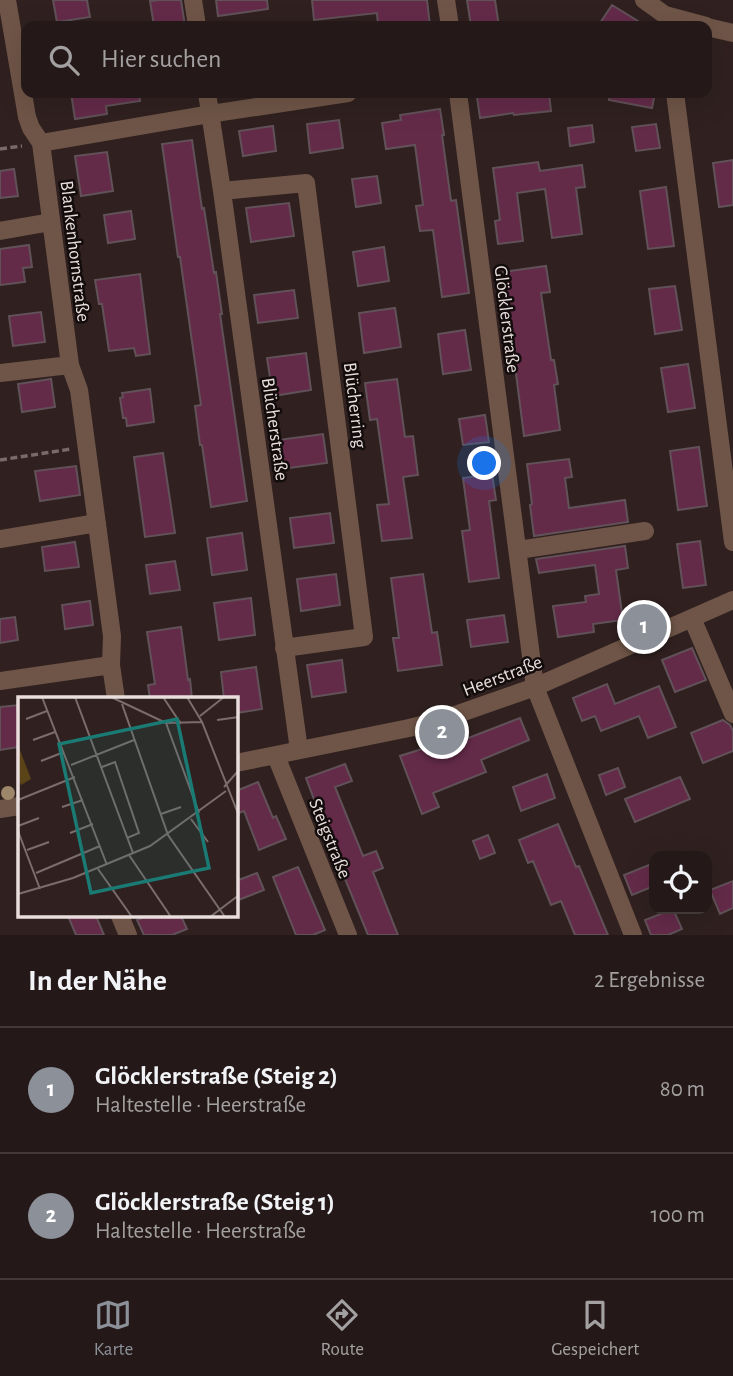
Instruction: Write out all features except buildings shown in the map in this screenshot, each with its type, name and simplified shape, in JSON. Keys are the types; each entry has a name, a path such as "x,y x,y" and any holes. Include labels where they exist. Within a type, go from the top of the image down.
{"street":[{"name":"Blankenhornstraße","path":"7,0 8,60 30,128 41,143 69,365 79,390 87,446 112,636 111,664 116,697"},
{"path":"193,0 196,21"},
{"path":"446,0 449,21"},
{"path":"644,0 666,20"},
{"path":"712,28 733,33"},
{"name":"Blücherstraße","path":"208,98 299,750"},
{"path":"41,143 315,98"},
{"name":"Glöcklerstraße","path":"459,98 535,687 633,935"},
{"path":"676,98 733,542"},
{"name":"Blücherring","path":"222,191 306,183 365,637 284,648"},
{"path":"0,231 51,222"},
{"path":"0,373 69,365"},
{"path":"0,539 97,523"},
{"path":"518,550 645,531"},
{"name":"Heerstraße","path":"238,763 419,726 535,687 733,600"},
{"path":"692,618 733,714"},
{"path":"0,681 111,664"},
{"name":"Steigstraße","path":"276,756 348,935"},
{"path":"0,809 18,806"},
{"path":"121,918 128,935"}],"path":[{"path":"0,460 87,446"}],"place":[{"name":"Glöcklerstraße (Steig 2)","path":"644,627"},
{"name":"Glöcklerstraße (Steig 1)","path":"442,732"}]}
